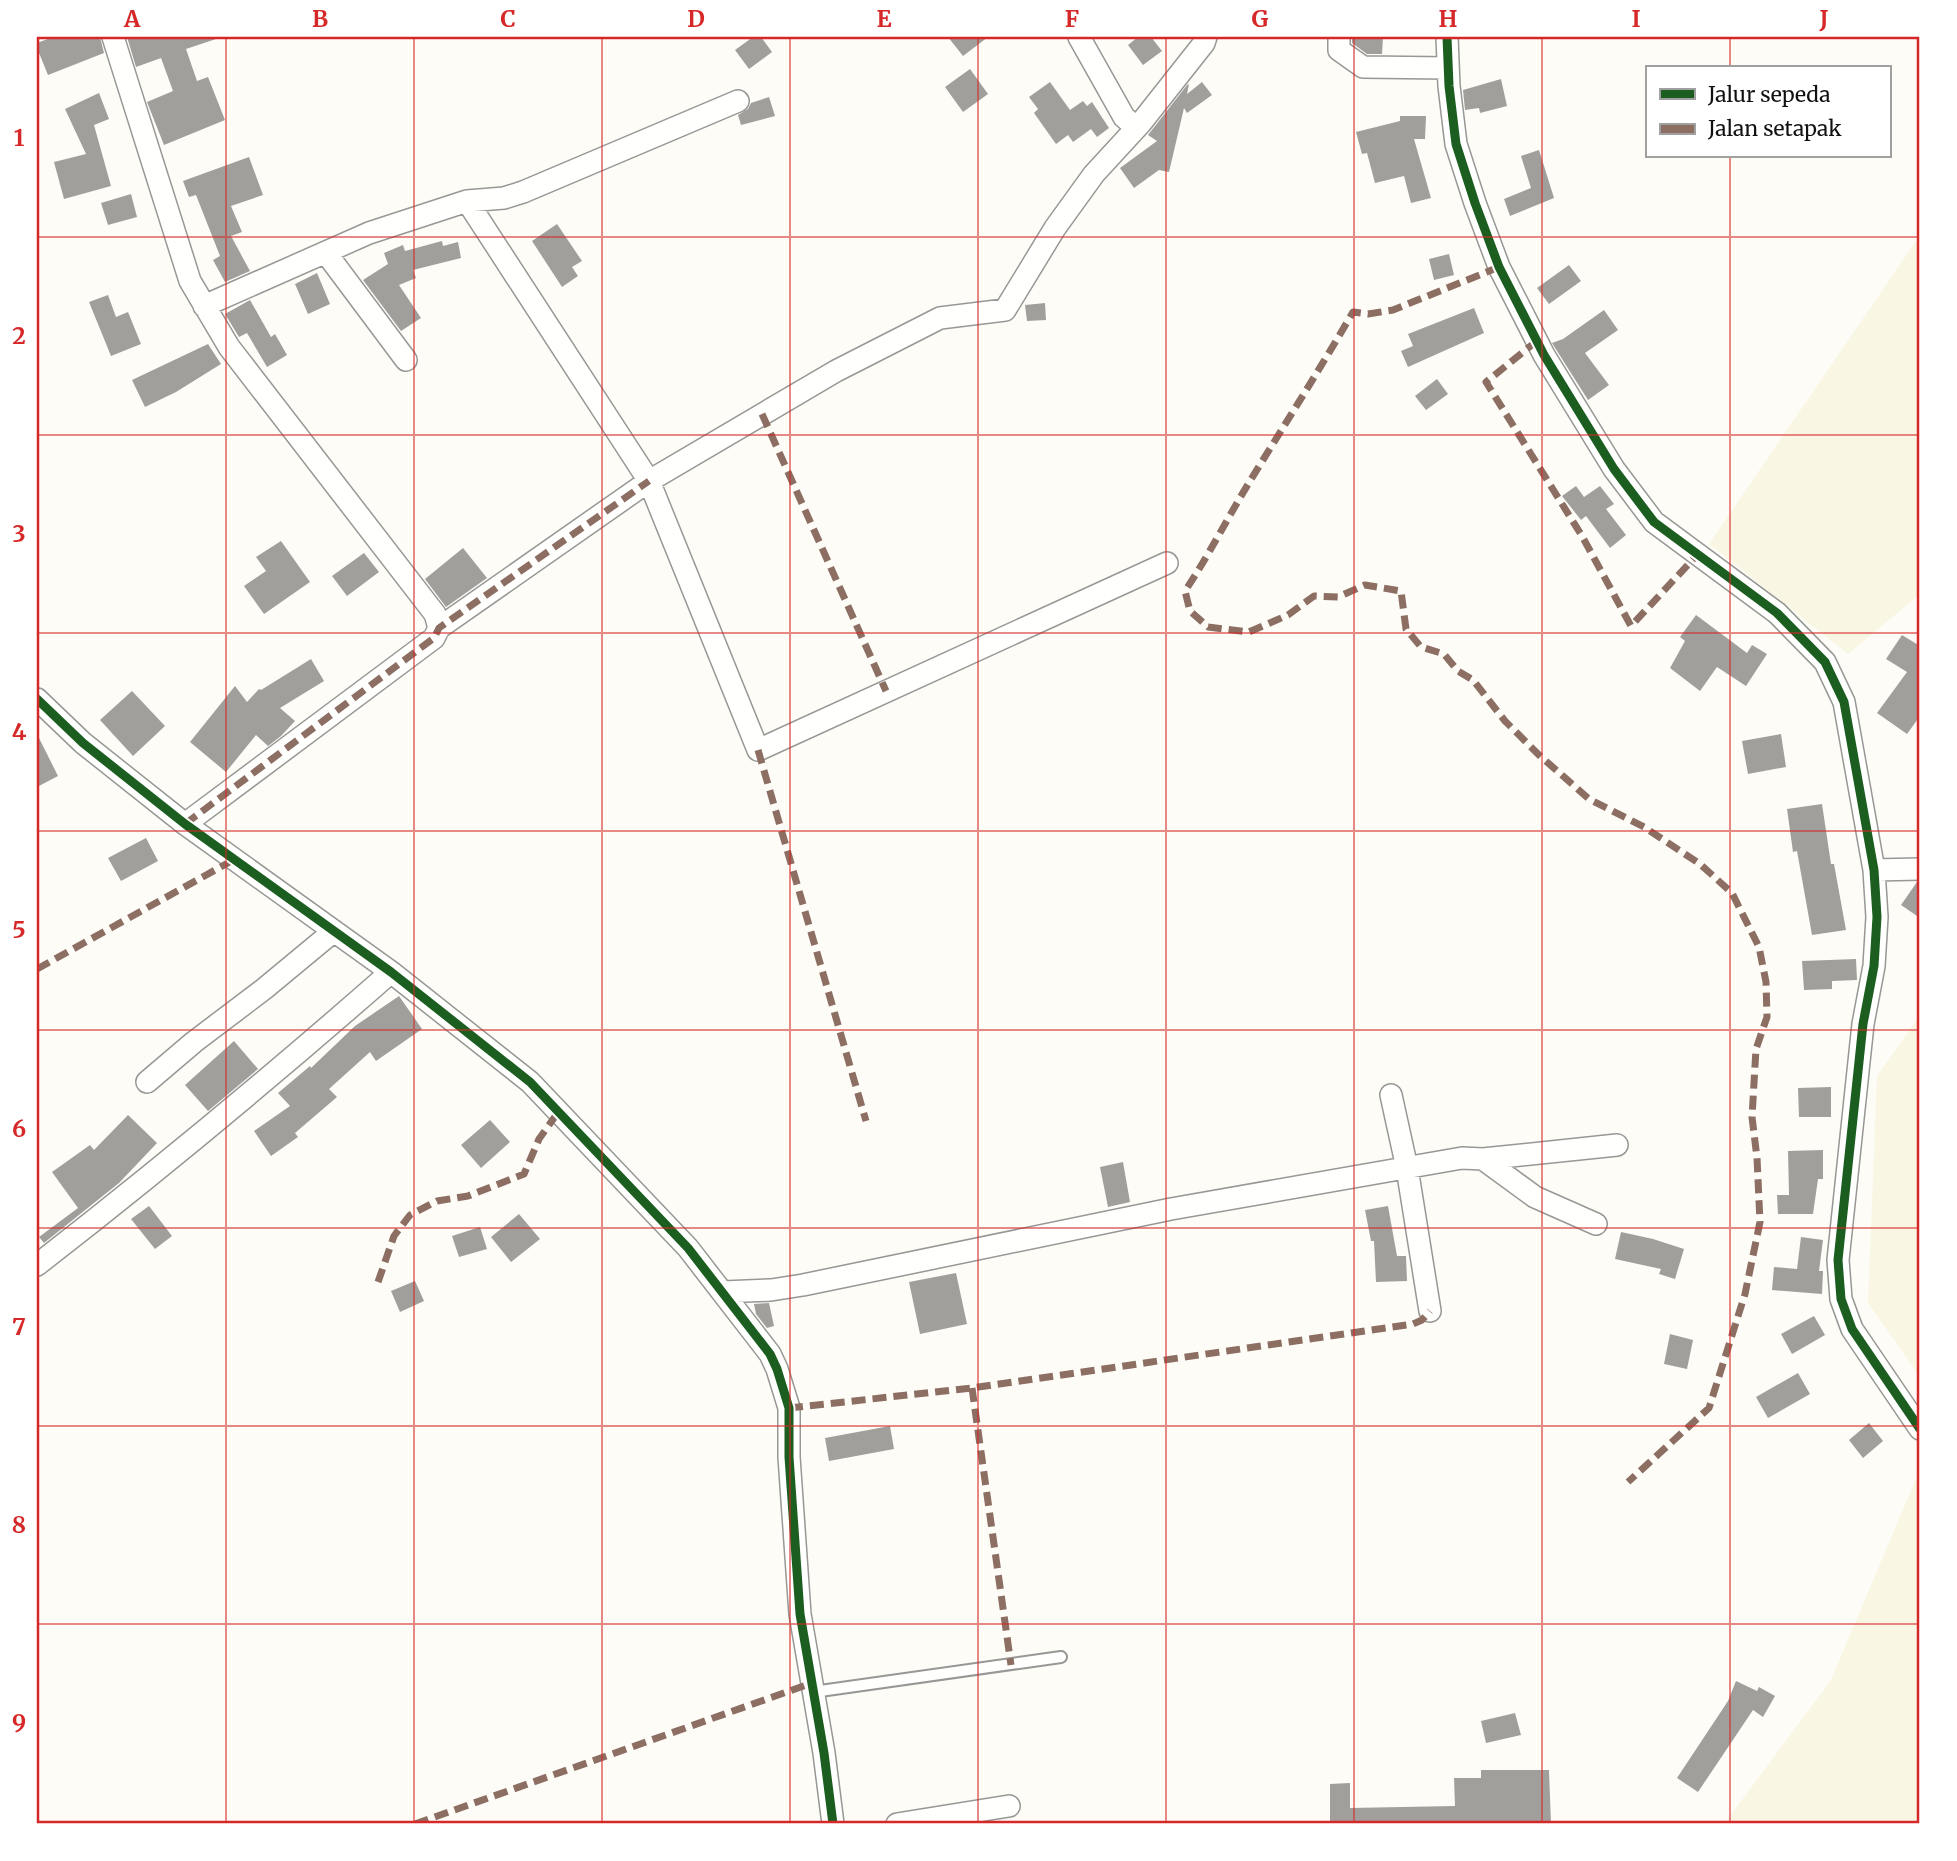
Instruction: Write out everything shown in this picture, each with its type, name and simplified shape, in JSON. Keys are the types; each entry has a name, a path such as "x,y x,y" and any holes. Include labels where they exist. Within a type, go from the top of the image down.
{"street":[{"path":"113,37 190,281 244,368 435,614 439,628"},
{"path":"1079,37 1124,117 1132,124 1140,124"},
{"path":"185,824 435,638 439,628 649,481 836,371 940,318 1006,310 1055,228 1094,174 1140,124 1206,37"},
{"path":"1339,37 1339,50 1363,67 1448,68"},
{"path":"1447,37 1456,144 1499,267 1544,355 1614,470 1654,522 1777,613 1825,662 1844,702 1874,870 1877,917 1874,966 1863,1024 1838,1260 1841,1299 1852,1329 1920,1429"},
{"path":"204,306 369,233 467,201 504,198 523,192 738,101"},
{"path":"467,201 649,481 758,750 1167,562"},
{"path":"326,253 406,360"},
{"path":"37,699 83,743 185,824 391,972 530,1082 688,1248 770,1354 789,1408 789,1457 800,1614 833,1824"},
{"path":"1874,870 1920,869"},
{"path":"147,1082 334,931"},
{"path":"37,1265 141,1184 391,972"},
{"path":"1391,1095 1407,1168 1430,1311"},
{"path":"723,1292 771,1290 803,1285 1171,1209 1462,1158 1483,1159 1617,1145"},
{"path":"1483,1159 1535,1197 1596,1224"},
{"path":"897,1824 1009,1806"}],"lane":[{"path":"813,1692 1061,1657"}],"shaded area":[{"path":"1920,235 1920,594 1848,654 1709,544"},
{"path":"1920,1015 1920,1377 1868,1303 1877,1076"},
{"path":"1920,1469 1920,1824 1724,1824 1831,1680"}],"building":[{"path":"53,37 100,37 104,53 48,75 37,43"},
{"path":"127,37 215,37 216,39 186,49 197,81 208,77 225,120 164,145 147,102 173,91 161,58 136,67"},
{"path":"753,37 761,37 772,52 749,69 735,50"},
{"path":"948,37 988,37 963,56"},
{"path":"1138,37 1151,37 1162,51 1143,65 1128,45"},
{"path":"1352,37 1383,37 1382,54 1367,54 1352,43"},
{"path":"970,69 988,94 963,112 945,87"},
{"path":"1501,79 1507,106 1480,113 1479,108 1465,110 1463,90"},
{"path":"1050,82 1070,110 1083,101 1087,106 1092,102 1109,128 1097,137 1091,129 1073,142 1068,135 1056,144 1034,113 1038,109 1029,97"},
{"path":"1202,82 1212,95 1187,113 1184,108 1169,172 1159,170 1134,188 1120,168 1157,141 1148,135 1187,85 1189,84 1187,94"},
{"path":"99,93 109,119 94,125 111,186 64,199 54,162 86,154 65,109"},
{"path":"769,97 775,116 741,125 738,115 748,109 751,103"},
{"path":"1400,116 1426,116 1425,139 1414,139 1431,198 1411,203 1404,176 1375,183 1367,153 1362,154 1356,132 1400,121"},
{"path":"1539,150 1554,198 1510,216 1504,199 1531,188 1521,156"},
{"path":"249,157 263,195 231,206 242,232 231,236 250,271 225,282 213,260 220,256 196,195 189,197 183,181"},
{"path":"131,194 137,217 108,225 101,203"},
{"path":"557,224 582,261 572,267 578,276 562,287 532,241"},
{"path":"442,241 443,246 458,242 461,258 413,270 416,278 399,285 421,318 401,331 363,280 388,264 384,253 403,245 405,251"},
{"path":"1449,254 1454,275 1434,280 1429,259"},
{"path":"1569,265 1581,281 1549,304 1537,288"},
{"path":"317,273 330,304 308,314 295,284"},
{"path":"108,295 116,317 128,312 141,344 111,356 89,302"},
{"path":"250,300 271,337 275,334 287,355 267,367 247,333 239,337 225,314"},
{"path":"1045,303 1046,320 1027,321 1025,305"},
{"path":"1474,308 1484,333 1408,367 1401,351 1413,346 1408,334"},
{"path":"1604,310 1618,330 1585,353 1609,385 1588,400 1552,343 1563,339"},
{"path":"208,344 221,364 176,392 145,407 132,380"},
{"path":"1437,379 1448,394 1426,410 1415,396"},
{"path":"1576,486 1584,497 1600,486 1614,504 1606,509 1626,535 1610,548 1586,516 1581,520 1562,496"},
{"path":"281,541 310,582 264,614 244,586 266,571 256,557"},
{"path":"463,548 487,578 446,607 425,579"},
{"path":"364,553 379,572 347,596 332,576"},
{"path":"1696,615 1747,653 1752,645 1767,654 1746,686 1717,667 1700,691 1670,668 1685,641 1680,637"},
{"path":"1902,635 1920,646 1920,716 1907,734 1877,713 1907,672 1886,659"},
{"path":"311,659 324,681 280,708 295,721 268,746 256,735 226,772 190,742 235,686 247,702 259,689"},
{"path":"132,691 165,726 133,756 100,720"},
{"path":"37,734 58,776 37,787"},
{"path":"1781,734 1786,767 1748,774 1742,741"},
{"path":"1822,804 1831,864 1834,864 1846,930 1812,935 1797,851 1793,852 1787,809"},
{"path":"146,838 158,861 121,881 108,858"},
{"path":"1917,882 1920,882 1920,918 1901,905"},
{"path":"1856,959 1857,980 1832,981 1832,989 1804,990 1802,961"},
{"path":"399,996 422,1029 376,1061 370,1052 329,1089 337,1097 295,1133 298,1137 271,1156 254,1131 290,1106 278,1093 310,1066 311,1068 355,1026"},
{"path":"234,1041 258,1069 208,1111 185,1085"},
{"path":"1831,1087 1831,1117 1799,1117 1798,1088"},
{"path":"128,1115 157,1143 119,1183 44,1243 39,1237 78,1208 52,1172 90,1145 94,1150"},
{"path":"490,1120 510,1142 481,1168 461,1145"},
{"path":"1823,1150 1823,1179 1818,1179 1813,1214 1778,1214 1777,1195 1789,1195 1788,1151"},
{"path":"1123,1162 1130,1202 1108,1207 1100,1167"},
{"path":"149,1206 172,1236 155,1249 131,1219"},
{"path":"1388,1206 1397,1256 1406,1256 1407,1281 1376,1282 1374,1241 1371,1241 1365,1210"},
{"path":"519,1214 540,1239 511,1262 491,1237"},
{"path":"480,1227 487,1249 459,1257 452,1236"},
{"path":"1621,1232 1684,1249 1675,1279 1659,1274 1661,1269 1615,1259"},
{"path":"1801,1237 1823,1240 1819,1271 1823,1271 1822,1294 1772,1290 1774,1267 1797,1269"},
{"path":"956,1273 967,1324 920,1334 909,1282"},
{"path":"415,1281 424,1301 400,1312 391,1291"},
{"path":"769,1303 774,1326 767,1328 756,1314 754,1304"},
{"path":"1814,1316 1825,1335 1792,1354 1781,1334"},
{"path":"1670,1334 1693,1340 1687,1369 1664,1364"},
{"path":"1798,1373 1810,1394 1768,1418 1756,1397"},
{"path":"1869,1423 1883,1441 1863,1458 1849,1440"},
{"path":"890,1426 894,1449 829,1461 825,1438"},
{"path":"1736,1681 1757,1691 1759,1687 1775,1696 1763,1717 1753,1710 1698,1792 1677,1778 1728,1701"},
{"path":"1515,1713 1521,1735 1486,1743 1481,1721"},
{"path":"1481,1770 1549,1770 1551,1824 1330,1824 1330,1784 1350,1783 1350,1808 1455,1806 1454,1778 1481,1778"}],"marked path":[{"path":"1499,267 1393,310 1368,314 1353,312 1185,591 1190,611 1208,627 1249,632 1288,615 1314,596 1338,597 1365,585 1401,591 1406,629 1421,647 1444,654 1458,671 1473,680 1505,721 1589,799 1644,827 1700,864 1732,893 1759,947 1766,982 1767,1017 1756,1049 1752,1117 1760,1222 1745,1294 1709,1408 1628,1482"},
{"path":"1538,340 1486,382 1582,536 1631,626 1697,555"},
{"path":"762,414 886,691"},
{"path":"185,824 434,638 439,628 649,481"},
{"path":"758,750 866,1121"},
{"path":"37,969 235,859"},
{"path":"378,1282 394,1236 410,1215 437,1201 468,1196 524,1174 539,1139 559,1111"},
{"path":"789,1408 972,1388 1413,1324 1422,1320 1430,1311"},
{"path":"972,1388 1011,1665"},
{"path":"415,1824 812,1683"}],"cycle path":[{"path":"1447,37 1449,86 1456,144 1499,267 1544,355 1614,469 1654,522 1777,613 1825,662 1844,702 1874,870 1877,917 1874,966 1863,1024 1838,1260 1841,1299 1852,1329 1920,1429"},
{"path":"37,699 83,743 185,824 391,972 530,1082 688,1248 770,1354 789,1408 789,1457 800,1614 824,1753 833,1824"}]}
